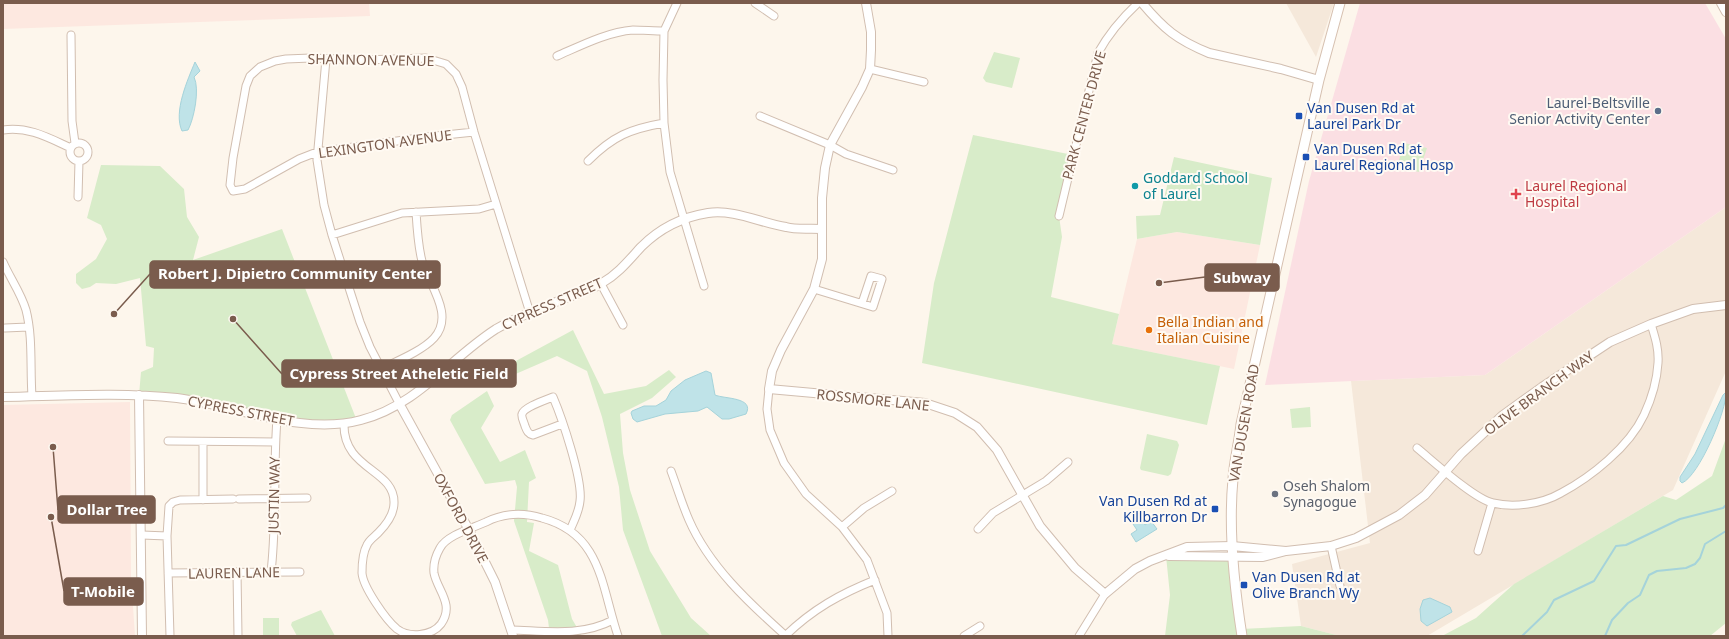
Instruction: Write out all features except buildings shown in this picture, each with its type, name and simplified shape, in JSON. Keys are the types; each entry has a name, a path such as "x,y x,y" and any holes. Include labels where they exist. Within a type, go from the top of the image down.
{"main road":[{"name":"VAN DUSEN ROAD","path":"1242,636 1232,557 1233,478 1241,424 1319,80 1340,3"}],"street":[{"path":"677,3 664,31 664,123 670,172 704,286"},
{"path":"754,3 774,16"},
{"path":"866,3 870,32 870,69 862,87 830,145 825,168 822,198 822,258 814,289 781,350 772,371 767,409 770,430 784,463 806,494 842,527 867,560 887,612 888,636"},
{"name":"PARK CENTER DRIVE","path":"1059,216 1098,53 1122,18 1138,3"},
{"path":"1142,3 1161,26 1175,37 1198,49 1319,80"},
{"path":"1721,3 1726,12"},
{"path":"556,56 612,34 632,30 664,31"},
{"path":"71,35 73,146 71,155 76,160 80,161"},
{"name":"SHANNON AVENUE","path":"233,191 230,185 233,158 246,86 250,76 260,67 275,61 299,58 363,60 426,58 443,62 450,67 460,82 530,313"},
{"path":"326,59 317,152 320,188 332,235 360,322 381,370 400,405"},
{"path":"870,69 924,82"},
{"path":"760,116 830,145 846,154 893,170"},
{"path":"588,161 602,147 623,134 639,128 664,123"},
{"path":"3,130 20,130 39,134 73,146 82,143 88,151 86,158 80,161"},
{"name":"LEXINGTON AVENUE","path":"233,191 245,189 298,160 317,152 474,132"},
{"path":"78,197 80,161"},
{"path":"332,235 396,215 416,212 479,209 496,204"},
{"path":"381,370 429,343 438,333 442,322 443,313 422,260 416,212"},
{"name":"CYPRESS STREET","path":"3,397 139,396 177,398 304,423 344,424 373,416 400,405 479,341 497,329 530,313 601,284 628,262 642,246 662,230 684,219 710,213 743,215 787,228 821,229"},
{"path":"3,262 23,303 28,328 32,396"},
{"path":"601,284 623,325"},
{"path":"814,289 862,303"},
{"name":"OLIVE BRANCH WAY","path":"1166,556 1262,557 1286,551 1331,546 1356,538 1399,515 1424,494 1472,443 1503,415 1610,342 1651,324 1692,310 1726,305"},
{"path":"1417,448 1478,496 1492,503 1522,504 1541,501 1560,494 1606,462 1629,438 1644,416 1653,393 1658,363 1657,345 1651,324"},
{"path":"5,328 28,328"},
{"name":"ROSSMORE LANE","path":"769,389 924,403 955,413 977,427 997,450 1040,526 1076,568 1104,594"},
{"path":"139,396 142,535 142,636"},
{"path":"562,424 533,435 527,432 521,416 524,410 553,397 562,424 579,481 581,491 578,511 570,530"},
{"name":"OXFORD DRIVE","path":"400,405 469,530 495,582 512,633"},
{"name":"JUSTIN WAY","path":"271,572 275,498 275,442 278,418"},
{"path":"344,424 345,438 355,456 364,466 385,480 393,496 394,505 386,524 367,543 362,574 372,596 394,626 399,630 411,634 425,634 434,630 442,622 446,606 443,592 435,575 437,555 445,541 493,518 515,514 547,519 570,530 581,540 594,558 603,581 618,636"},
{"path":"168,441 275,442"},
{"path":"203,442 204,500"},
{"path":"978,529 994,513 1046,481 1068,462"},
{"path":"671,471 690,522 710,556 752,606 786,636 806,617 826,603 846,592 875,580"},
{"path":"842,527 864,508 892,491"},
{"path":"170,636 167,536 168,510 171,503 180,500 306,498"},
{"path":"1478,551 1492,503"},
{"path":"142,535 167,536"},
{"name":"OLIVE BRANCH WAY","path":"1104,594 1135,569 1150,561 1187,547 1232,546 1286,551"},
{"path":"1331,546 1340,586"},
{"path":"237,572 238,636"},
{"name":"LAUREN LANE","path":"168,573 300,572"},
{"path":"1079,636 1104,594"},
{"path":"512,633 581,631 595,628 613,620"},
{"path":"964,636 980,626"}],"shaded area":[{"path":"3,3 369,3 370,16 3,29"},
{"path":"1286,3 1334,3 1316,57"},
{"name":"Laurel Regional Hospital","path":"1360,3 1705,3 1726,39 1726,207 1485,375 1265,385 1309,181"},
{"path":"1726,207 1726,371 1673,490 1427,636 1340,636 1301,626 1292,564 1370,543 1351,381 1485,375"},
{"path":"1177,232 1260,245 1234,369 1112,344 1137,239"},
{"path":"130,402 131,577 135,636 3,636 3,405"}],"green space":[{"path":"994,52 1020,58 1012,88 986,82 983,78"},
{"path":"973,135 1073,155 1059,216 1062,237 1051,297 1119,314 1112,344 1220,366 1207,425 922,363 934,283"},
{"path":"1404,143 1427,148 1419,172 1397,167"},
{"path":"1174,157 1272,178 1260,245 1177,232 1137,239 1136,216 1160,215"},
{"path":"101,165 160,166 184,189 187,217 199,237 193,260 282,229 357,421 334,424 139,395 141,372 153,367 154,348 146,346 140,278 116,284 96,283 90,287 82,289 76,283 76,274 96,259 107,239 101,225 87,218"},
{"path":"573,330 604,394 646,386 669,370 676,377 652,398 620,414 623,453 630,490 650,551 691,618 711,636 662,636 623,530 619,487 602,417 587,371 557,356 511,376 503,368"},
{"path":"487,391 494,406 481,428 500,462 525,450 536,478 529,482 527,522 534,523 529,551 558,565 572,619 582,636 550,636 548,620 514,521 517,487 515,480 485,484 450,420 452,415"},
{"path":"1310,407 1311,427 1292,428 1290,409"},
{"path":"1147,434 1177,441 1179,445 1171,474 1168,476 1141,470 1140,468"},
{"path":"1726,438 1726,623 1710,636 1442,636 1476,618 1514,584 1663,496 1676,500 1712,476"},
{"path":"1166,556 1232,557 1241,629 1301,626 1340,636 1165,636 1170,595"},
{"path":"321,610 335,636 297,636 291,625 292,622"},
{"path":"263,618 279,618 279,636 263,636"}],"water":[{"path":"195,62 200,71 194,77 196,82 196,96 194,112 188,130 182,131 179,115 180,105 185,86"},
{"path":"706,371 711,373 715,395 743,402 748,408 746,414 729,419 722,419 707,407 698,411 665,414 637,422 633,419 631,413 632,411 644,406 656,406 666,400 671,391 685,380"},
{"path":"1726,392 1722,413 1711,442 1704,456 1689,478 1682,483 1680,481 1680,477 1695,454 1723,395"},
{"path":"1141,519 1145,525 1151,521 1157,529 1136,542 1131,534 1137,530 1133,524"},
{"path":"1430,598 1450,607 1452,612 1427,626 1421,621 1420,609 1423,600"}],"waterway":[{"path":"1522,636 1547,612 1554,600 1594,581 1616,546 1626,545 1680,519 1723,508 1726,505"},
{"path":"1605,636 1612,620 1628,603 1640,595 1649,575 1657,571 1686,568 1695,564 1700,558 1705,544 1726,531"}],"place":[{"name":"Laurel-Beltsville Senior Activity Center","path":"1658,111"},
{"name":"Van Dusen Rd at Laurel Park Dr","path":"1299,116"},
{"name":"Van Dusen Rd at Laurel Regional Hosp","path":"1306,157"},
{"name":"Goddard School of Laurel","path":"1135,186"},
{"name":"Laurel Regional Hospital","path":"1516,194"},
{"name":"Subway","path":"1159,283"},
{"name":"Robert J. Dipietro Community Center","path":"114,314"},
{"name":"Cypress Street Atheletic Field","path":"233,319"},
{"name":"Bella Indian and Italian Cuisine","path":"1149,330"},
{"name":"Dollar Tree","path":"53,447"},
{"name":"Oseh Shalom Synagogue","path":"1275,494"},
{"name":"Van Dusen Rd at Killbarron Dr","path":"1215,509"},
{"name":"T-Mobile","path":"51,517"},
{"name":"Van Dusen Rd at Olive Branch Wy","path":"1244,585"}]}
